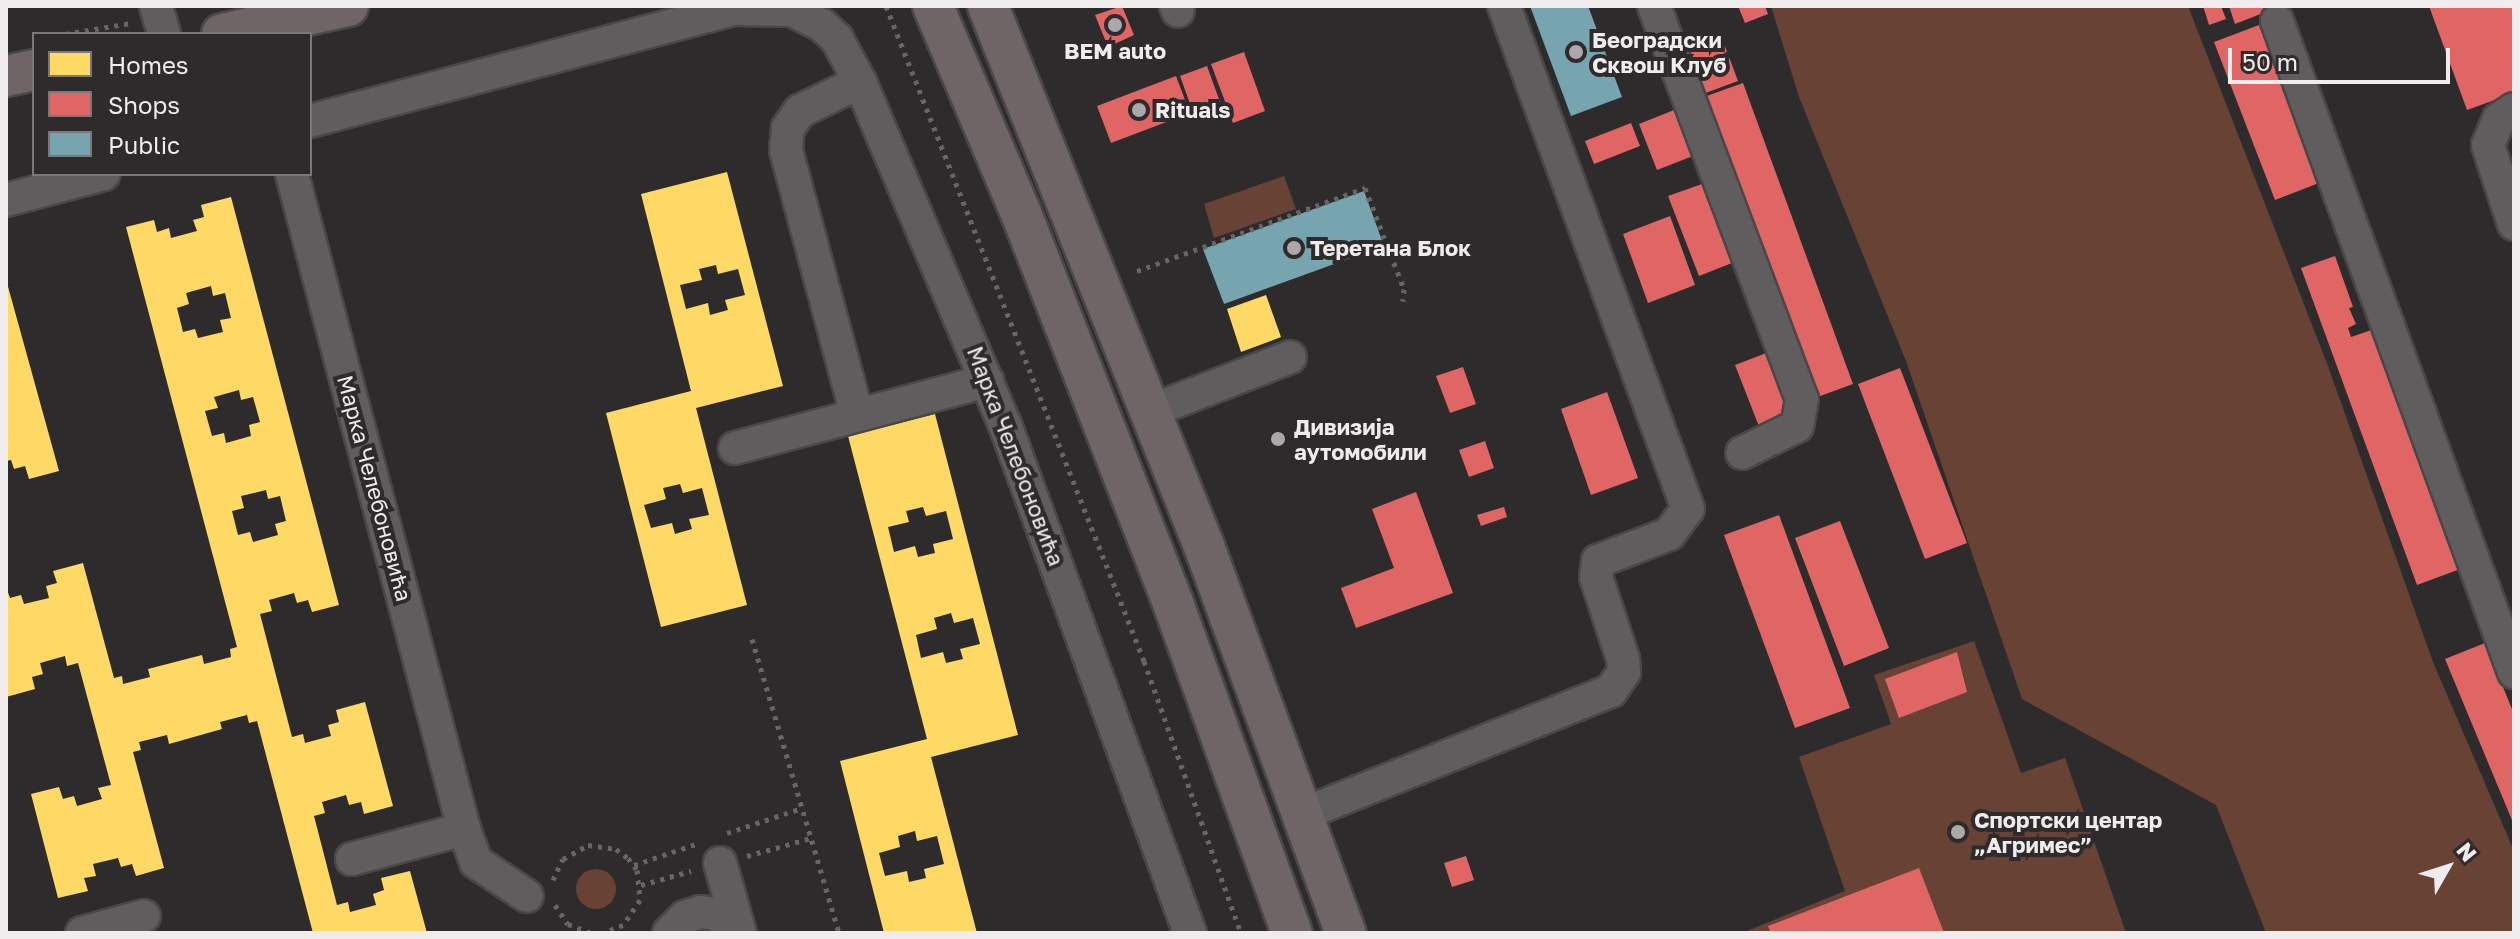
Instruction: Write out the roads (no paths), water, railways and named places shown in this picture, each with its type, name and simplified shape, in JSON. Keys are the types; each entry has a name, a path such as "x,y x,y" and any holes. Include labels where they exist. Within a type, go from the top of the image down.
{"main road":[{"path":"231,32 348,6"},
{"path":"933,6 1021,213 1167,588 1292,933"},
{"path":"988,6 1151,411 1346,933"},
{"path":"6,76 32,70"}],"street":[{"path":"156,6 163,32"},
{"path":"1303,814 1611,691 1624,672 1623,659 1596,577 1598,561 1669,534 1688,509 1504,6"},
{"path":"1654,6 1802,399 1797,426 1742,453"},
{"name":"Марка Челебоновића","path":"312,120 733,9 792,10 837,39 860,82 987,381 1131,761 1190,933"},
{"path":"2277,21 2514,672"},
{"path":"857,415 786,150 788,128 800,111 860,82"},
{"path":"2514,109 2499,119 2488,145 2514,224"},
{"path":"6,200 96,176"},
{"name":"Марка Челебоновића","path":"293,176 464,829 476,862 544,894"},
{"path":"1151,411 1290,357"},
{"path":"735,448 987,381"},
{"path":"352,859 464,829"},
{"path":"720,863 739,933"},
{"path":"669,933 685,917 700,912 716,914 739,933"},
{"path":"82,933 144,916"}],"place":[{"name":"BEM auto","path":"1115,25"},
{"name":"Београдски Сквош Клуб","path":"1576,52"},
{"name":"Rituals","path":"1139,110"},
{"name":"Теретана Блок","path":"1294,248"},
{"name":"Дивизија аутомобили","path":"1278,439"},
{"name":"Спортски центар „Агримес”","path":"1958,832"}]}
